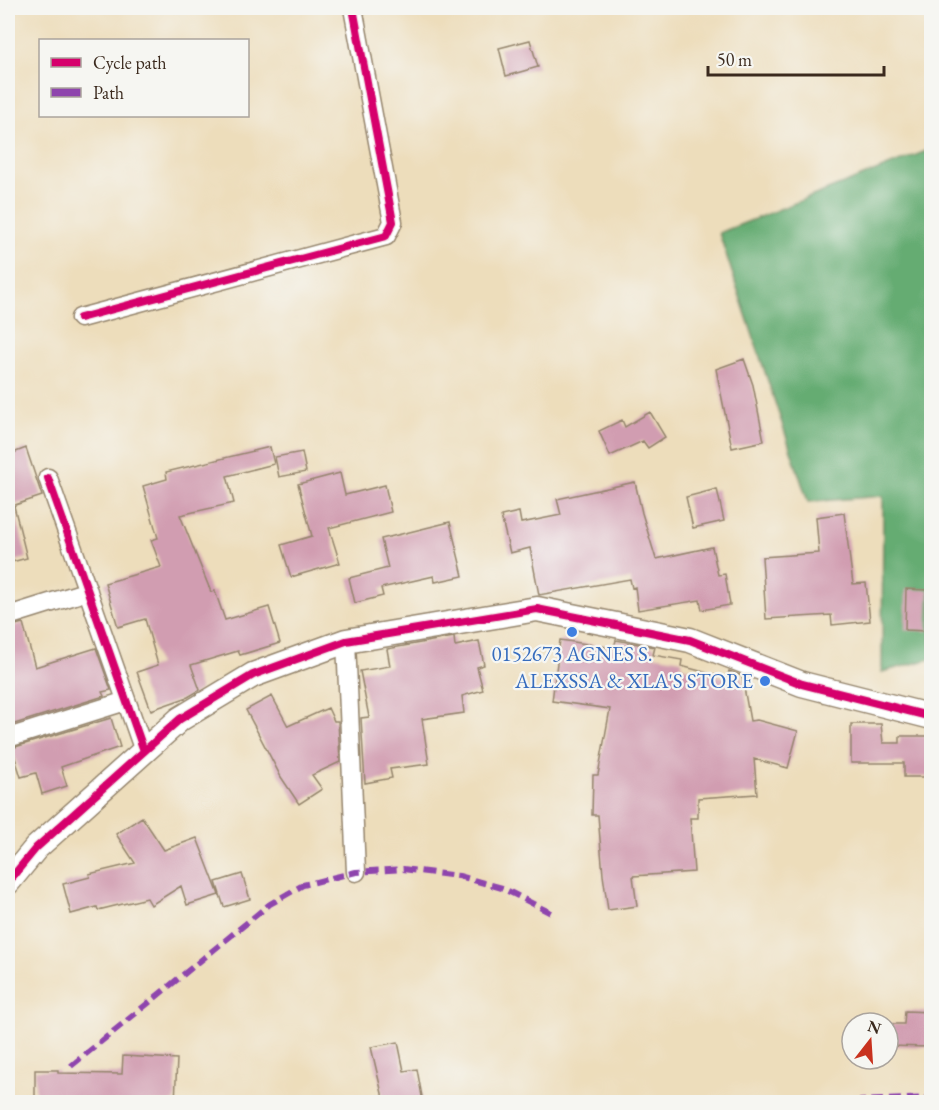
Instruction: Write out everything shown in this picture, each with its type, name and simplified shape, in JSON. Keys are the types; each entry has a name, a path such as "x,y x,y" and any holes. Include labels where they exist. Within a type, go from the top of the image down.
{"street":[{"path":"80,318 386,236 393,222 353,8"},
{"path":"48,478 144,751"},
{"path":"8,616 88,591"},
{"path":"8,882 36,848 180,719 253,675 346,641 537,609 690,640 802,684 932,717"},
{"path":"346,641 356,872"},
{"path":"8,738 126,701"}],"green space":[{"path":"931,149 931,659 882,672 883,496 808,502 719,233"}],"building":[{"path":"530,40 538,67 506,76 499,48"},
{"path":"744,359 753,385 764,441 732,448 716,369"},
{"path":"650,412 665,437 648,448 643,441 610,456 599,431 622,420 625,427"},
{"path":"270,447 274,464 227,476 234,503 180,515 211,592 215,591 225,620 269,607 280,643 240,655 238,651 191,665 200,690 188,697 151,710 137,672 158,665 145,619 118,627 105,583 161,567 151,540 158,538 143,486 167,479 166,472"},
{"path":"26,448 42,496 12,506 14,506 27,558 8,563 8,455"},
{"path":"302,452 306,472 279,477 275,457"},
{"path":"340,473 345,495 385,485 391,512 329,528 340,563 291,577 281,545 312,536 298,484"},
{"path":"635,482 656,559 712,547 718,575 725,574 730,605 702,610 700,600 638,610 635,587 632,588 630,579 539,595 530,548 510,553 501,516 519,512 521,523 561,515 557,499"},
{"path":"717,489 724,521 693,528 686,497"},
{"path":"844,513 853,584 866,583 870,621 832,625 831,615 766,619 762,557 819,553 816,517"},
{"path":"450,522 463,576 435,582 434,576 381,588 383,596 355,603 349,578 388,568 381,539"},
{"path":"906,589 929,590 927,631 905,630"},
{"path":"23,623 35,667 96,648 111,690 102,692 104,696 8,726 8,627"},
{"path":"454,637 455,646 479,641 484,665 477,667 483,690 462,696 464,713 422,719 429,764 390,769 392,778 365,783 361,718 369,717 360,671 390,666 387,649"},
{"path":"560,640 614,648 616,640 655,647 653,655 682,660 681,666 727,678 729,671 742,676 750,721 757,720 798,731 788,768 754,759 757,794 698,798 698,818 690,818 694,872 633,876 637,906 608,910 598,815 592,815 593,775 598,775 610,709 552,701"},
{"path":"272,696 288,726 328,708 334,721 338,721 340,762 312,775 322,789 299,804 281,777 246,710"},
{"path":"111,718 120,747 61,767 67,786 42,794 36,773 21,777 12,748"},
{"path":"851,724 881,724 883,743 900,743 900,736 932,736 932,777 904,777 904,763 851,763"},
{"path":"142,817 164,850 197,838 219,895 187,905 181,886 151,905 147,898 71,914 63,884 90,877 89,874 135,863 116,834"},
{"path":"242,874 250,899 224,907 216,882"},
{"path":"905,1011 931,1012 930,1047 900,1046 900,1024 904,1024"},
{"path":"398,1042 404,1071 417,1069 423,1102 384,1102 371,1047"},
{"path":"123,1056 177,1059 175,1102 35,1102 35,1070 58,1070 58,1073 122,1074"}],"marked path":[{"path":"71,1066 270,904 303,885 356,872 403,869 459,876 502,888 553,914"},
{"path":"835,1102 932,1098"}],"cycle path":[{"path":"80,318 386,236 393,222 353,8"},
{"path":"48,478 144,751"},
{"path":"8,882 36,848 180,719 253,675 346,641 537,609 690,640 802,684 932,717"}],"place":[{"name":"0152673 AGNES S.","path":"572,632"},
{"name":"ALEXSSA & XLA'S STORE","path":"765,681"}]}
